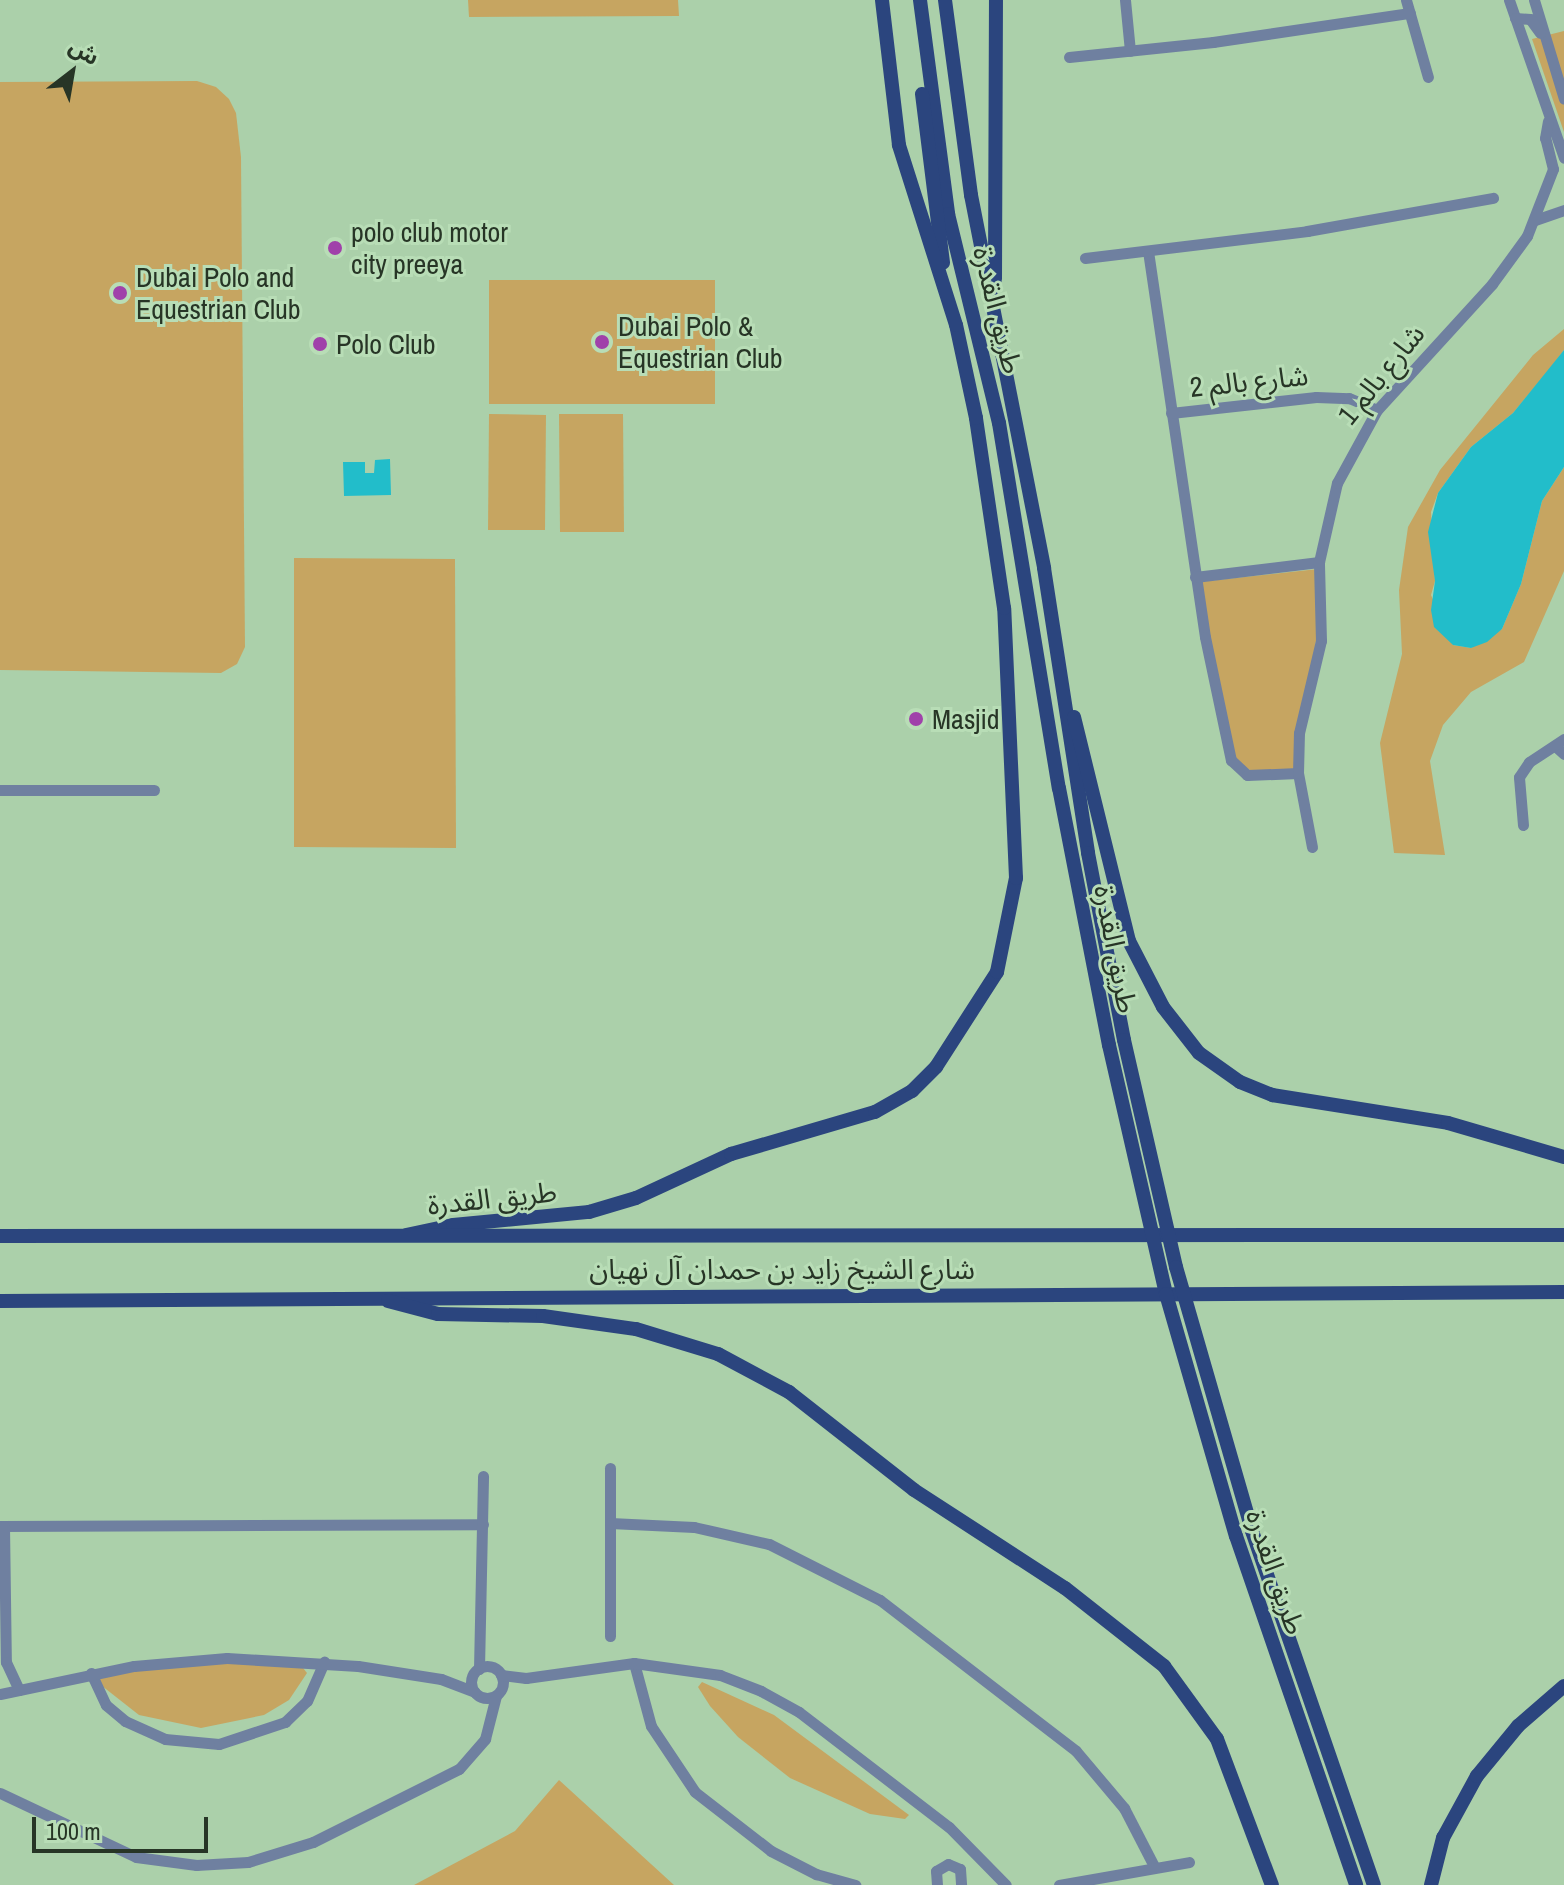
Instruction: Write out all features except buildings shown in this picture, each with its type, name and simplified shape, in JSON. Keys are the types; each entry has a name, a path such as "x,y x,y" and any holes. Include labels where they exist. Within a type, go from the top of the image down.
{"main road":[{"name":"طريق القدرة","path":"406,1235 453,1225 589,1212 636,1198 741,1150 859,1119 923,1081 972,1017 997,972 1009,932 1016,878 1015,784 995,538 956,325 899,145 882,0"},
{"name":"طريق القدرة","path":"920,0 948,214 999,423 1062,802 1109,1045 1166,1294 1236,1536 1356,1885"},
{"name":"طريق القدرة","path":"945,0 971,195 995,312 1124,1040 1176,1267 1252,1531 1374,1885"},
{"name":"طريق القدرة","path":"995,312 996,0"},
{"path":"926,58 922,104 932,207 956,325"},
{"path":"1060,676 1129,941 1163,1007 1199,1053 1240,1082 1272,1095 1448,1123 1564,1157"},
{"name":"شارع الشيخ زايد بن حمدان آل نهيان","path":"0,1236 1564,1235"},
{"name":"شارع الشيخ زايد بن حمدان آل نهيان","path":"0,1301 1564,1292"},
{"path":"377,1297 438,1314 543,1316 636,1329 718,1354 789,1392 914,1490 1065,1588 1164,1666 1217,1739 1272,1885"},
{"path":"1431,1885 1443,1838 1477,1776 1518,1726 1564,1686"}],"street":[{"path":"1125,0 1130,51"},
{"path":"1406,0 1428,77"},
{"path":"1509,0 1548,121 1564,158"},
{"path":"1534,0 1564,99"},
{"path":"1069,57 1410,13"},
{"path":"1515,18 1533,21 1552,64"},
{"name":"شارع بالم 1","path":"1312,847 1298,773 1302,709 1323,627 1319,562 1337,483 1377,410 1492,284 1535,220 1553,169 1545,138 1548,121"},
{"path":"1085,258 1307,231 1493,198"},
{"path":"1535,220 1564,210"},
{"path":"1148,251 1195,577 1233,765 1247,775 1298,773"},
{"name":"شارع بالم 2","path":"1171,413 1328,397 1358,400 1377,410"},
{"path":"1195,577 1319,562"},
{"path":"1523,825 1519,777 1529,762 1561,746"},
{"path":"0,790 154,790"},
{"path":"610,1468 610,1636"},
{"path":"483,1476 483,1641 477,1671 478,1695 490,1715"},
{"path":"610,1523 694,1527 744,1537 805,1558 880,1600 1076,1751 1124,1808 1154,1866"},
{"path":"19,1690 6,1662 2,1526 483,1524"},
{"path":"0,1793 136,1857 196,1865 248,1862 313,1842 459,1769 479,1749 498,1681 483,1641"},
{"path":"0,1694 91,1673 227,1658 324,1662 441,1679 478,1695"},
{"path":"91,1673 106,1705 125,1721 165,1739 219,1744 263,1732 297,1712 315,1688 324,1662"},
{"path":"478,1695 498,1681 634,1663 720,1675 799,1712 958,1834 1006,1885"},
{"path":"634,1663 651,1726 695,1792 771,1851 816,1874 855,1885"},
{"path":"441,1679 477,1671 498,1681"},
{"path":"1059,1885 1189,1862"},
{"path":"937,1885 936,1871 948,1864 960,1869 961,1885"}],"shaded area":[{"path":"468,0 678,0 679,16 469,17"},
{"path":"1564,31 1564,132 1532,39"},
{"name":"Dubai Polo and Equestrian Club","path":"197,81 216,87 229,99 236,113 241,157 245,647 237,664 221,673 0,670 0,82"},
{"name":"Dubai Polo & Equestrian Club","path":"489,280 715,280 715,404 489,404"},
{"path":"1564,329 1564,350 1552,366 1513,413 1471,447 1438,493 1431,512 1435,581 1431,595 1453,645 1471,648 1502,629 1521,584 1542,501 1564,467 1564,571 1524,662 1471,692 1443,725 1430,761 1445,855 1394,853 1380,743 1402,654 1399,590 1408,527 1440,470 1533,355"},
{"path":"489,414 546,415 545,530 488,530"},
{"path":"559,414 623,414 624,532 560,532"},
{"path":"294,558 455,559 456,848 294,847"},
{"path":"1318,569 1320,614 1297,769 1252,771 1235,762 1199,582"},
{"path":"186,1663 299,1663 307,1673 289,1700 264,1715 201,1728 139,1715 97,1682 100,1674"},
{"path":"702,1682 774,1715 909,1815 905,1819 870,1814 790,1778 738,1737 710,1706 698,1687"},
{"path":"559,1780 674,1885 414,1885 515,1831"}],"water":[{"path":"1564,350 1564,467 1542,501 1521,584 1502,629 1487,642 1471,648 1453,645 1434,627 1431,610 1435,581 1428,532 1438,493 1471,447 1513,413"},
{"path":"390,459 391,495 344,496 343,462 365,462 365,473 374,473 375,460"}],"place":[{"name":"polo club motor city preeya","path":"335,248"},
{"name":"Dubai Polo and Equestrian Club","path":"120,293"},
{"name":"Dubai Polo & Equestrian Club","path":"602,342"},
{"name":"Polo Club","path":"320,344"},
{"name":"Masjid","path":"916,719"}]}
